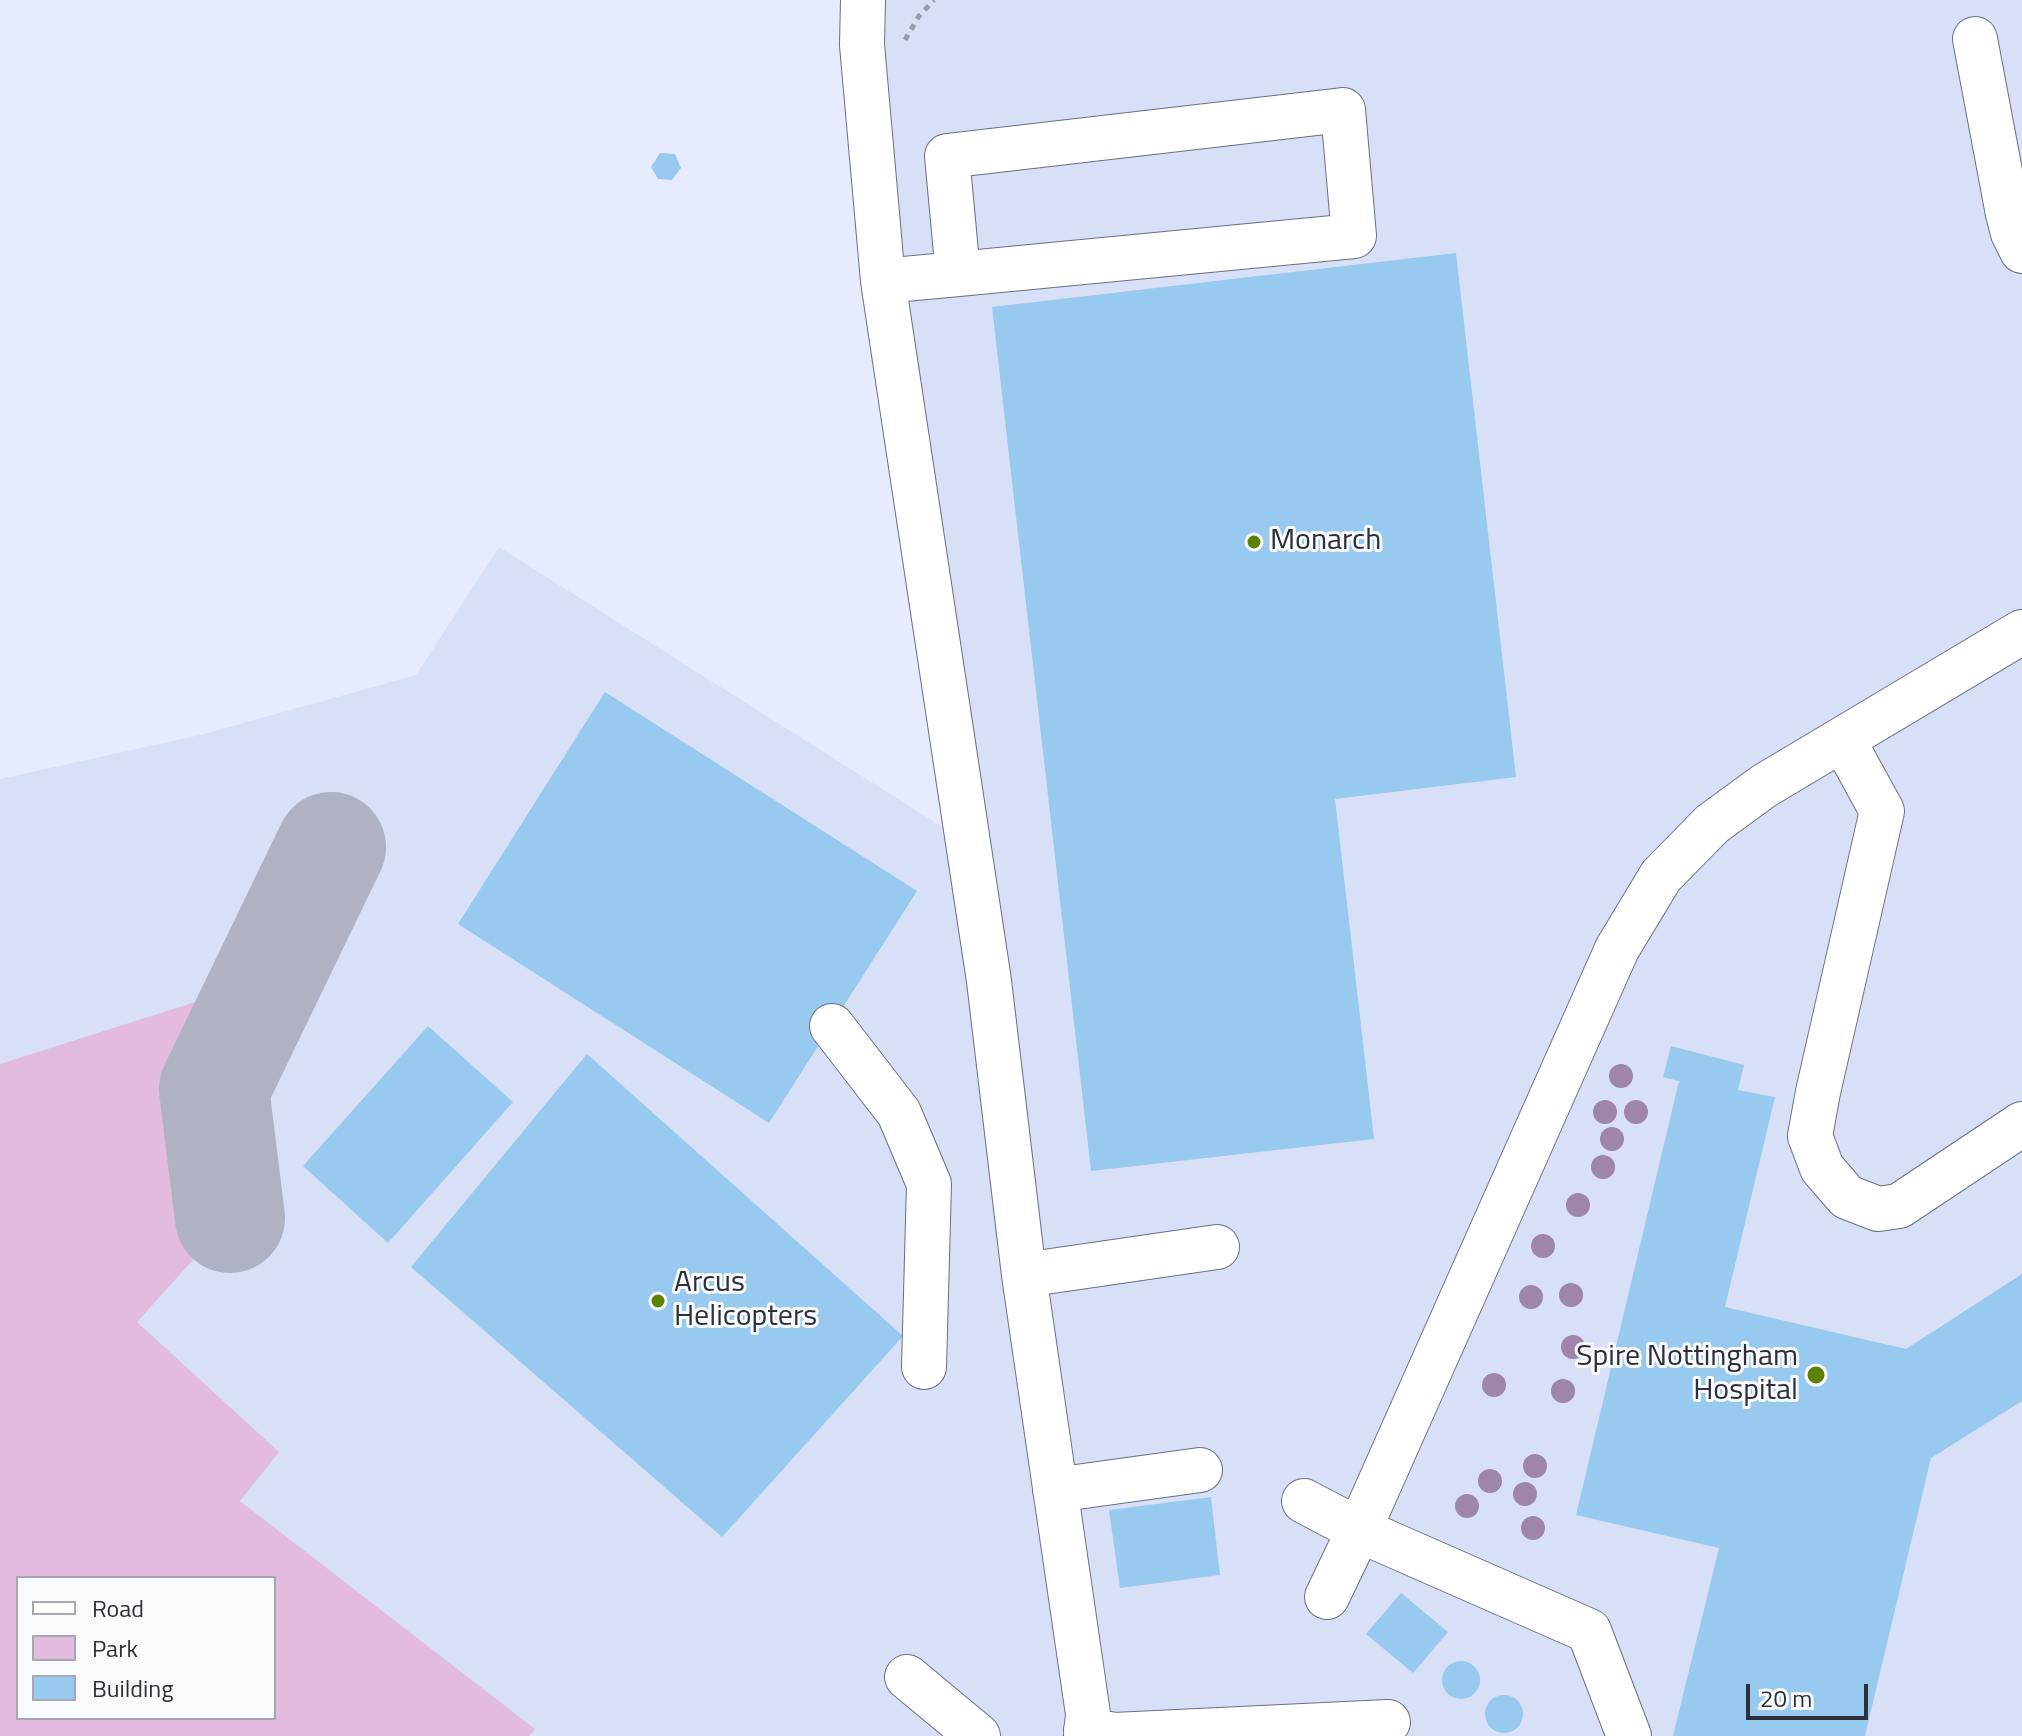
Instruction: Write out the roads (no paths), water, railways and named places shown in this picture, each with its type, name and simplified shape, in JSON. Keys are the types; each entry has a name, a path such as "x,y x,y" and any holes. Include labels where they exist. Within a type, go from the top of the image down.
{"lane":[{"path":"863,0 862,45 883,281 989,981 1024,1275 1088,1714 1086,1733 1114,1735 1388,1722"},
{"path":"1975,39 2008,214 2022,251"},
{"path":"883,281 958,274 1354,236 1343,110 947,156 958,274"},
{"path":"1327,1597 1612,959 1643,902 1675,859 1712,824 1764,786 2022,632"},
{"path":"1843,740 1882,811 1810,1136 1822,1168 1847,1197 1878,1209 1899,1206 2022,1124"},
{"path":"832,1026 899,1113 929,1184 924,1367"},
{"path":"1024,1275 1217,1247"},
{"path":"1055,1490 1200,1470"},
{"path":"1304,1501 1359,1530 1589,1631 1629,1736"},
{"path":"907,1677 978,1736"}],"place":[{"name":"Monarch","path":"1254,542"},
{"name":"Arcus Helicopters","path":"658,1301"},
{"name":"Spire Nottingham Hospital","path":"1816,1375"}]}
